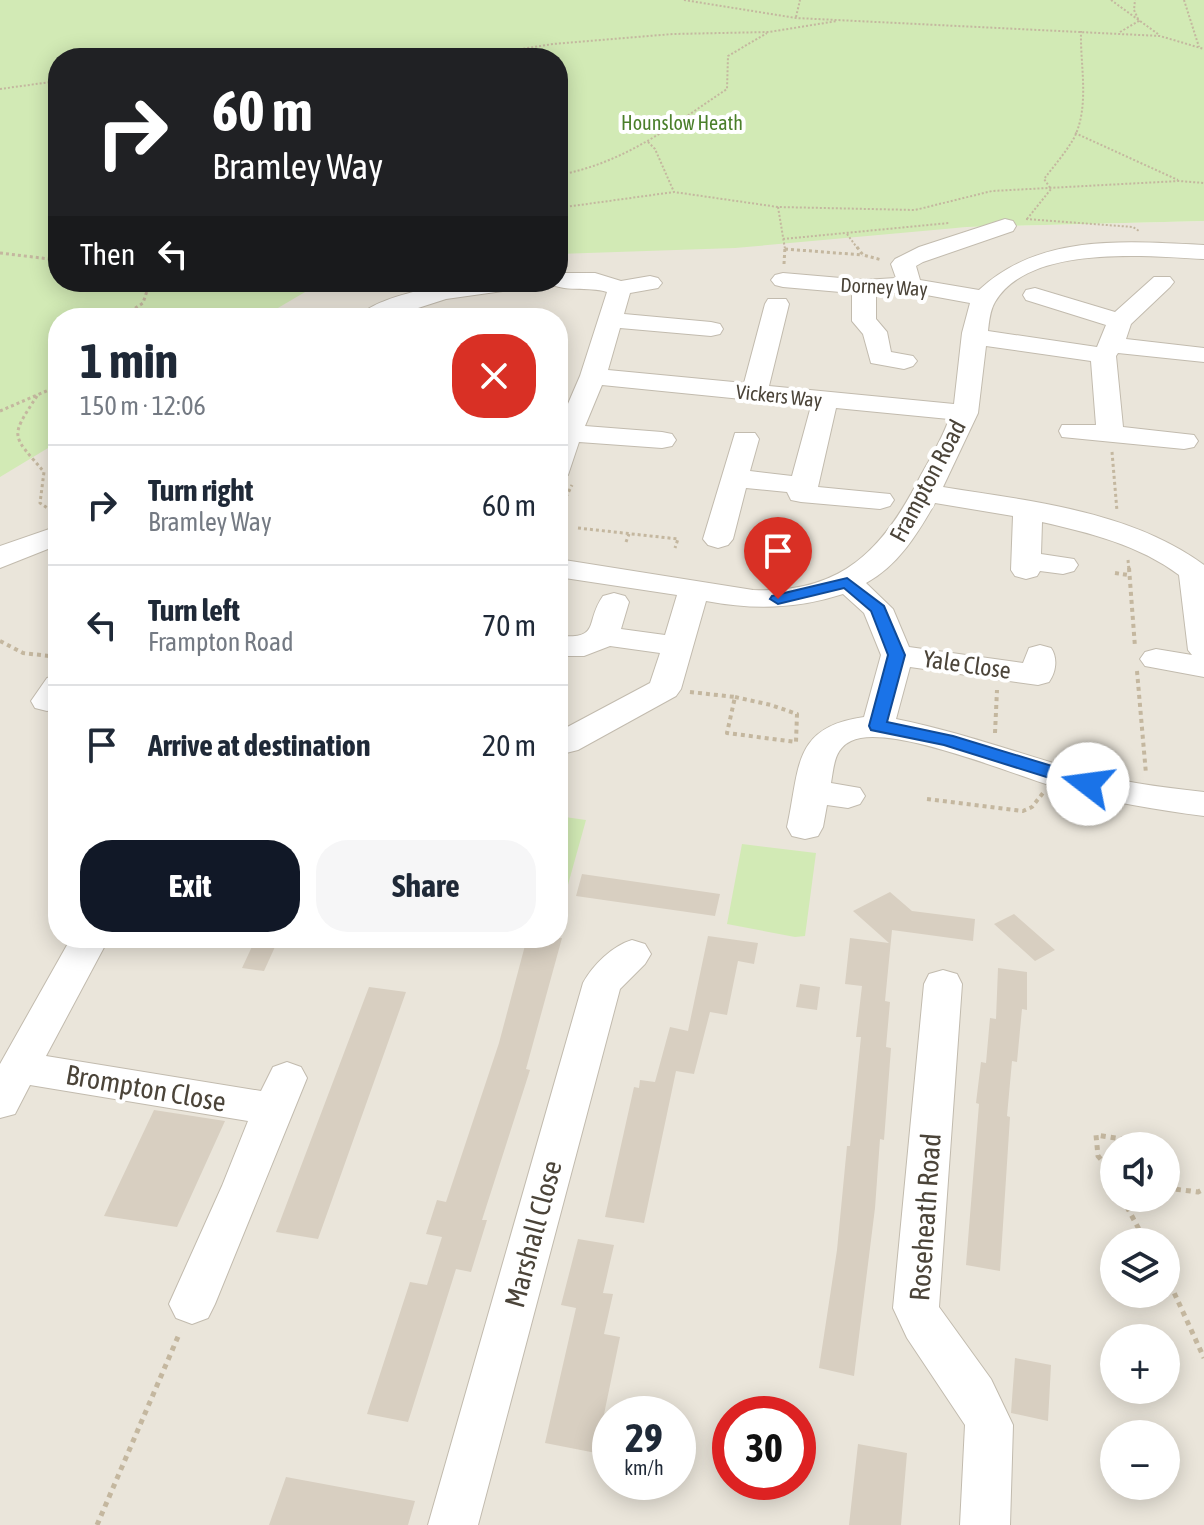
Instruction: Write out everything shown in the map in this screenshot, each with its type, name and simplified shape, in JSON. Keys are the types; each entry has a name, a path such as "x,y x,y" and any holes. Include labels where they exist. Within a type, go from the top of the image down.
{"street":[{"path":"907,276 918,254 983,236 1005,226"},
{"path":"984,298 1006,279 1036,263 1080,252 1204,252"},
{"name":"Dorney Way","path":"780,292 864,287 907,276 984,298"},
{"path":"568,280 595,280 620,288 650,283"},
{"path":"864,287 864,321 875,332 880,358 904,361"},
{"path":"568,436 593,376 620,288"},
{"path":"1110,434 1111,341 1166,289"},
{"path":"393,308 443,292"},
{"path":"754,394 780,292"},
{"path":"1035,295 1111,341"},
{"name":"Frampton Road","path":"568,570 778,599 847,582 887,556 908,528 965,413 975,337 984,298"},
{"path":"611,320 711,329"},
{"path":"975,337 1111,341 1203,355"},
{"name":"Vickers Way","path":"593,376 965,413"},
{"path":"825,401 801,494 880,500"},
{"path":"1072,431 1184,442"},
{"path":"718,539 745,439"},
{"path":"568,448 662,440"},
{"path":"811,456 841,457"},
{"path":"735,478 805,486"},
{"path":"926,493 1028,509 1190,551 1204,650"},
{"path":"1028,509 1026,566 1063,565"},
{"path":"0,559 48,532"},
{"path":"847,582 878,609 897,655 878,726"},
{"path":"588,740 665,689 694,589"},
{"path":"568,646 599,643 605,636 614,602"},
{"path":"605,636 678,646"},
{"name":"Yale Close","path":"897,655 1039,673"},
{"path":"1156,659 1204,667"},
{"path":"805,827 820,750 842,731 878,726 947,740 1057,775 1148,797 1204,804"},
{"path":"811,792 848,796"},
{"path":"10,1084 85,948"},
{"name":"Marshall Close","path":"453,1525 602,983 632,954"},
{"name":"Roseheath Road","path":"943,984 916,1308 926,1331 979,1403 990,1428 985,1525"},
{"name":"Brompton Close","path":"10,1084 280,1094 192,1304"}],"path":[{"path":"684,0 796,18 1160,36 1204,49"},
{"path":"796,18 800,0"},
{"path":"1111,0 1160,36"},
{"path":"1135,0 1134,10 1139,21"},
{"path":"1184,0 1199,47"},
{"path":"538,48 673,34 769,32 851,19"},
{"path":"1118,33 1139,21"},
{"path":"1051,189 1044,179 1075,133 1084,93 1080,63 1081,30"},
{"path":"568,173 592,169 647,141 727,89 728,56 769,32"},
{"path":"0,89 48,82"},
{"path":"1075,133 1179,181"},
{"path":"647,141 655,149 674,192"},
{"path":"568,207 674,192 778,207 915,210 992,191 1179,181 1204,183"},
{"path":"1051,189 1027,219 1133,227 1168,250"},
{"path":"778,207 785,249 780,292"},
{"path":"783,239 962,222"},
{"path":"847,234 863,255"},
{"path":"785,249 863,255 907,276"},
{"path":"0,253 48,259"},
{"path":"135,308 143,303 147,292"},
{"path":"0,411 48,391"},
{"path":"37,396 16,428 17,440 44,472 40,503 48,514"},
{"path":"1110,434 1118,528 1128,537"},
{"path":"578,528 678,539 675,548"},
{"path":"626,542 629,534"},
{"path":"651,544 654,537"},
{"path":"778,599 788,550 794,548"},
{"path":"1115,573 1128,575"},
{"path":"0,641 23,653 48,656"},
{"path":"994,755 997,669"},
{"path":"665,689 735,697 769,702 797,714 796,742 727,733 735,697"},
{"path":"927,799 1023,811 1032,807 1057,775"},
{"path":"1100,1136 1096,1135 1100,1159"},
{"path":"1180,1190 1198,1192 1204,1189"},
{"path":"97,1525 192,1304"},
{"path":"1180,1306 1204,1358"}],"shaded area":[{"path":"1204,221 1204,1525 0,1525 0,462 48,434 48,948 568,948 568,308 268,308 296,292 568,292 568,249 849,230"}],"green space":[{"name":"Hounslow Heath","path":"0,0 1204,0 1204,221 967,227 735,248 568,254 568,48 48,48 48,292 305,292 278,308 48,308 48,448 0,477"},
{"path":"568,817 586,820 568,885"},
{"path":"742,844 816,853 805,936 795,937 727,924"}],"building":[{"path":"582,874 720,894 715,916 576,896"},
{"path":"890,892 912,911 975,919 973,941 892,930 885,1001 890,1002 886,1047 891,1048 884,1140 880,1139 875,1208 854,1376 819,1368 837,1250 861,1037 856,1037 862,986 845,984 850,938 889,943 853,911"},
{"path":"1014,914 1055,950 1035,961 994,924"},
{"path":"708,936 758,943 754,964 738,961 727,1015 710,1012 694,1074 676,1071 644,1223 605,1217 634,1087 639,1088 640,1080 655,1082 670,1027 688,1031"},
{"path":"251,948 274,948 264,971 242,968"},
{"path":"524,948 559,948 526,1069 530,1070 482,1220 487,1220 471,1272 456,1269 408,1422 367,1414 410,1282 427,1285 442,1237 426,1234 437,1200 446,1202 499,1043"},
{"path":"998,968 1027,972 1027,1010 1022,1009 1017,1062 1012,1061 1007,1116 1010,1117 1000,1271 966,1265 979,1104 976,1103 981,1062 986,1063 990,1018 996,1019"},
{"path":"800,984 820,987 817,1010 796,1007"},
{"path":"369,987 406,992 318,1239 276,1232"},
{"path":"154,1110 225,1121 177,1227 104,1216"},
{"path":"578,1239 614,1245 603,1293 613,1294 604,1334 620,1337 608,1396 592,1396 592,1452 545,1443 576,1308 561,1305"},
{"path":"1015,1358 1051,1365 1048,1421 1011,1413"},
{"path":"858,1444 907,1453 901,1525 849,1525"},
{"path":"286,1477 415,1501 408,1525 269,1525"}],"route":[{"path":"778,599 847,582 878,609 897,655 878,726 947,740 1088,784"}]}
